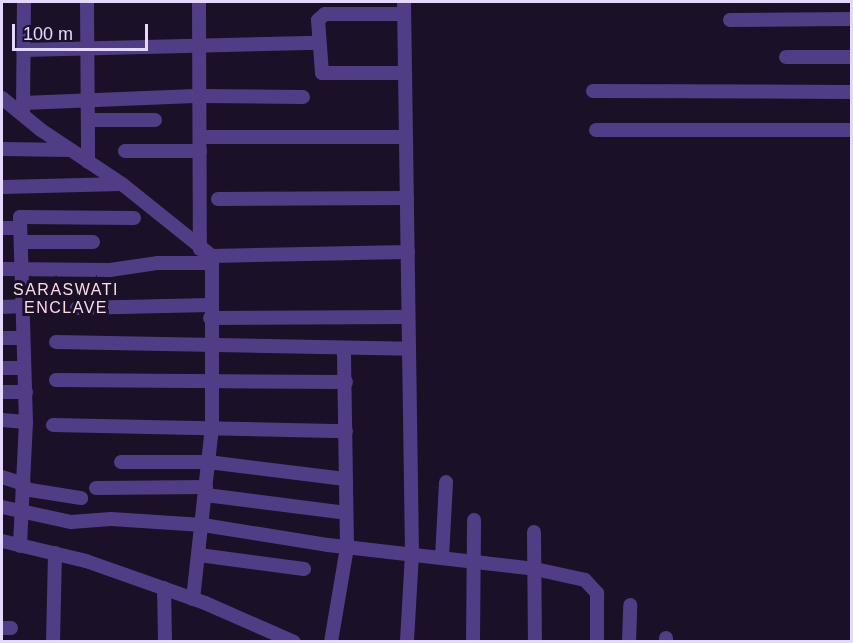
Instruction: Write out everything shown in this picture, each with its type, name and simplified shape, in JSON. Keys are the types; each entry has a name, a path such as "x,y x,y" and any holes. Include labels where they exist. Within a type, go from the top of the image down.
{"street":[{"path":"23,108 24,2"},
{"path":"87,2 88,162"},
{"path":"193,598 203,525 212,428 208,256 200,151 199,2"},
{"path":"404,73 322,73 318,43 320,15 404,8 412,554 407,641"},
{"path":"730,20 852,19"},
{"path":"23,50 201,43 318,43"},
{"path":"786,57 852,57"},
{"path":"593,91 852,92"},
{"path":"23,108 201,96 303,97"},
{"path":"4,100 23,108 70,150 122,184 208,256"},
{"path":"88,120 155,120"},
{"path":"596,130 852,130"},
{"path":"200,137 406,137"},
{"path":"2,149 70,150"},
{"path":"125,151 200,151"},
{"path":"2,186 122,184"},
{"path":"218,199 407,198"},
{"path":"20,546 26,422 23,270 20,235 23,216 134,218"},
{"path":"2,228 20,235 93,242"},
{"path":"2,269 110,270 208,256 408,252"},
{"path":"2,307 23,306"},
{"path":"76,308 407,317"},
{"path":"2,338 23,338"},
{"path":"56,342 409,349"},
{"path":"331,642 347,547 344,348"},
{"path":"2,368 24,368"},
{"path":"56,380 346,382"},
{"path":"2,392 26,392"},
{"path":"2,420 26,422"},
{"path":"53,425 346,431"},
{"path":"120,462 208,462 345,479"},
{"path":"2,477 24,487 81,498"},
{"path":"442,557 446,482"},
{"path":"96,488 206,491 346,513"},
{"path":"2,507 71,522 111,519 203,525 347,547 535,569 594,586 597,593 597,642"},
{"path":"473,642 474,519"},
{"path":"534,532 535,642"},
{"path":"2,541 55,554 193,598 294,642"},
{"path":"53,642 55,554"},
{"path":"199,555 304,569"},
{"path":"164,588 165,642"},
{"path":"629,642 630,605"}],"district":[{"name":"SARASWATI ENCLAVE","path":"66,299"}]}
